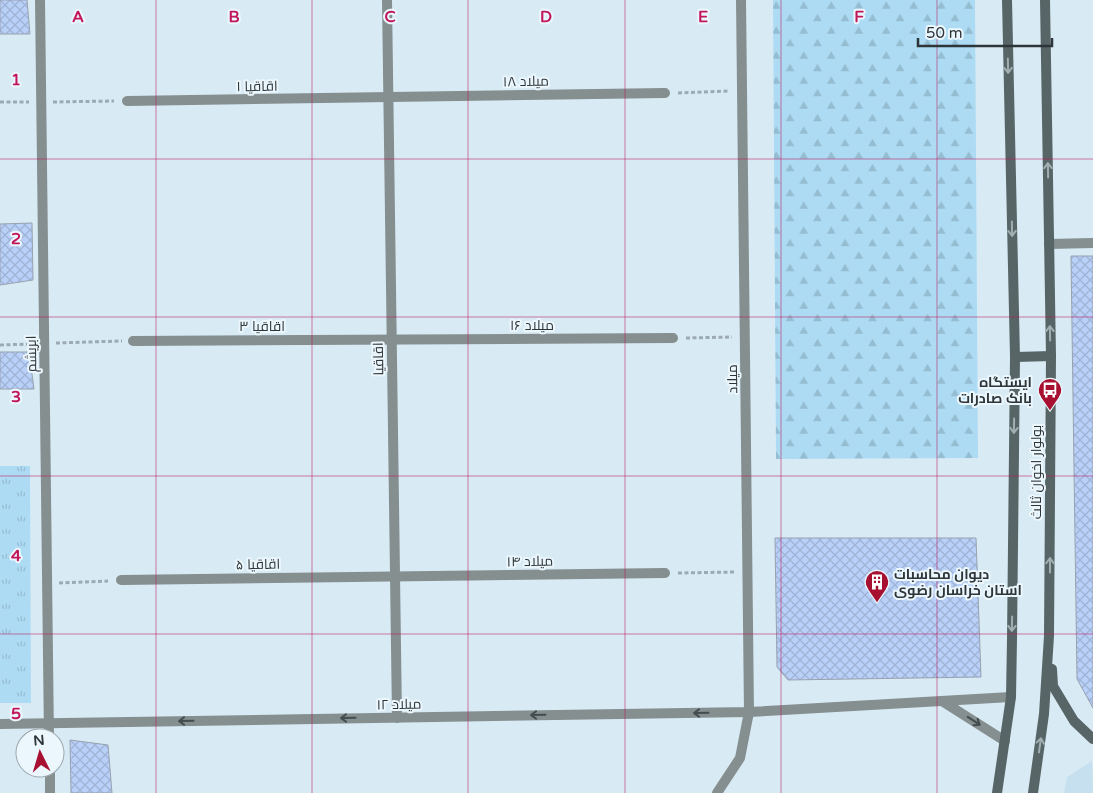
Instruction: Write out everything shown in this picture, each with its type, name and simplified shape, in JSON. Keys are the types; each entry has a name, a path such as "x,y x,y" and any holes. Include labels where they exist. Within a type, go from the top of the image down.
{"street":[{"name":"ابریشم","path":"40,0 49,728"},
{"name":"اقاقیا","path":"387,0 397,718"},
{"name":"میلاد","path":"716,793 740,758 749,712 741,0"},
{"path":"996,793 1011,697 1015,357 1007,0"},
{"name":"بولوار اخوان ثالث","path":"1033,793 1044,714 1049,636 1051,356 1045,0"},
{"name":"میلاد ۱۸","path":"388,97 665,93"},
{"name":"اقاقیا ۱","path":"127,101 388,97"},
{"path":"1050,244 1093,243"},
{"name":"میلاد ۱۶","path":"392,339 673,338"},
{"name":"اقاقیا ۳","path":"134,340 392,339"},
{"path":"1015,357 1051,356"},
{"name":"میلاد ۱۴","path":"395,576 665,573"},
{"name":"اقاقیا ۵","path":"121,580 395,576"},
{"path":"1049,636 1054,686 1074,721 1093,739"},
{"name":"میلاد ۱۲","path":"0,724 749,712 1011,697"},
{"path":"942,701 1005,741"},
{"path":"50,778 50,793"}],"path":[{"path":"665,93 742,91"},
{"path":"0,102 127,101"},
{"path":"673,338 745,337"},
{"path":"0,345 134,340"},
{"path":"665,573 748,572"},
{"path":"47,584 121,580"}],"shaded area":[{"path":"1092,761 1093,793 1064,793 1067,777"}],"green space":[{"path":"773,0 975,0 978,458 776,459"},
{"path":"0,466 30,466 31,703 0,703"}],"building":[{"path":"0,0 27,0 30,34 0,34"},
{"path":"32,223 33,280 0,285 0,224"},
{"path":"1071,256 1093,256 1093,708 1077,679"},
{"path":"0,352 29,352 34,389 0,389"},
{"name":"دیوان محاسبات استان خراسان رضوی","path":"775,538 976,538 981,677 788,680 777,667"},
{"path":"70,740 108,745 112,793 71,793"}],"place":[{"name":"ایستگاه بانک صادرات","path":"1050,411"},
{"name":"دیوان محاسبات استان خراسان رضوی","path":"877,603"}]}
